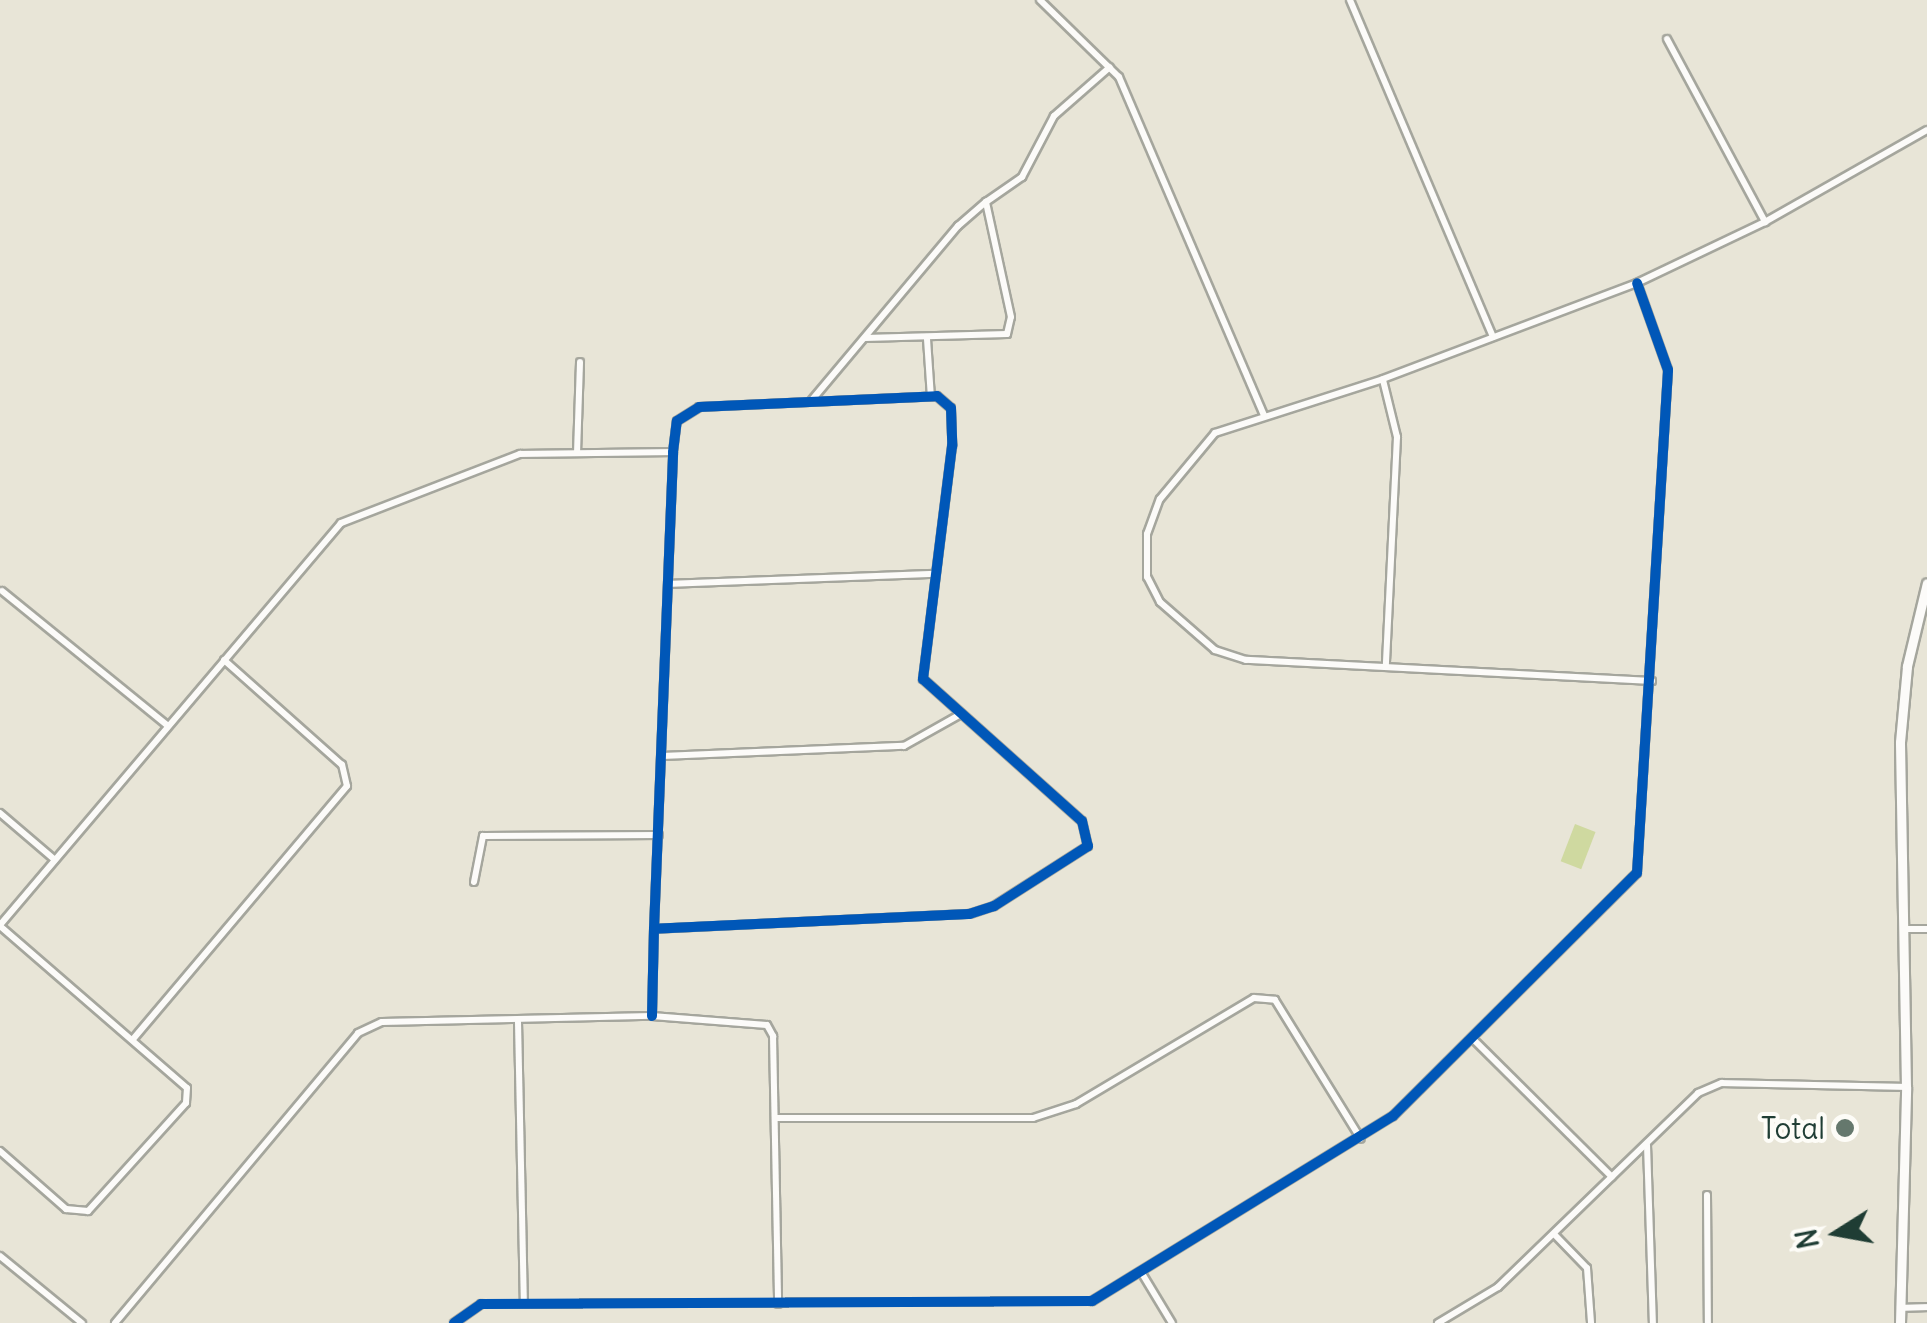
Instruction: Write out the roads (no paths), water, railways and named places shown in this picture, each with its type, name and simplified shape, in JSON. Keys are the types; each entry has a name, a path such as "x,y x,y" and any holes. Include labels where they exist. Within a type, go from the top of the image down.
{"street":[{"path":"1040,0 1110,66 1198,248 1264,415"},
{"path":"1350,0 1493,336"},
{"path":"1667,39 1766,222"},
{"path":"810,402 958,226 1022,177 1054,116 1110,66"},
{"path":"1652,681 1246,660 1215,650 1160,602 1147,577 1147,534 1160,499 1215,433 1383,380 1638,283 1766,222 1927,130"},
{"path":"865,338 998,336 1012,327 986,202"},
{"path":"454,1323 482,1304 1080,1303 1143,1274 1361,1140 1632,882 1640,858 1668,370 1638,283"},
{"path":"927,338 931,397"},
{"path":"577,453 580,362"},
{"path":"1383,380 1397,437 1386,666"},
{"path":"652,1016 654,929 673,452 684,411 931,397 951,408 952,446 923,679 1082,821 1088,846 994,906 969,914 654,929"},
{"path":"0,1151 66,1209 88,1211 186,1103 187,1088 177,1074 0,925 342,523 520,454 673,452"},
{"path":"669,584 934,574"},
{"path":"1900,1323 1906,1087 1900,742 1907,666 1927,583"},
{"path":"2,592 168,726"},
{"path":"134,1038 347,786 342,765 224,660"},
{"path":"662,756 904,746 959,715"},
{"path":"0,813 56,860"},
{"path":"474,882 484,836 658,835"},
{"path":"1903,929 1927,929"},
{"path":"776,1118 1033,1118 1076,1104 1254,998 1275,1000 1361,1140"},
{"path":"115,1323 358,1033 382,1022 518,1022 652,1016 767,1025 776,1118 778,1304"},
{"path":"518,1022 524,1303"},
{"path":"1472,1038 1612,1177"},
{"path":"1438,1323 1498,1287 1698,1093 1722,1083 1906,1087"},
{"path":"1647,1144 1653,1323"},
{"path":"1707,1195 1708,1323"},
{"path":"1554,1234 1587,1268 1591,1323"},
{"path":"0,1256 82,1323"},
{"path":"1143,1274 1172,1323"},
{"path":"1900,1308 1927,1307"}],"place":[{"name":"Total","path":"1845,1128"}]}
